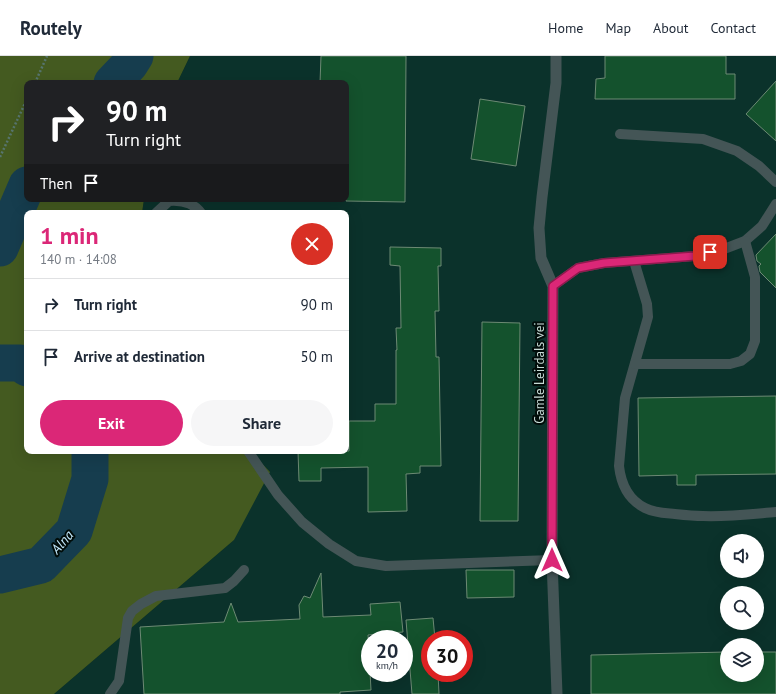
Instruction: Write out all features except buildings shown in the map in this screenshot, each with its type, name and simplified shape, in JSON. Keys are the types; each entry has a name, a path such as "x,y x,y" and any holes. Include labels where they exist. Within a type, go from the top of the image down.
{"street":[{"name":"Gamle Leirdals vei","path":"556,56 556,83 539,228 541,258 553,286 552,560 557,694"}],"lane":[{"path":"620,134 703,139 737,151 759,166 776,182"},
{"path":"159,210 168,202"},
{"path":"186,202 197,207 199,210"},
{"path":"553,286 578,268 604,263 695,256 745,242 762,226 776,204"},
{"path":"635,364 730,364 741,361 750,354 755,341 755,277 745,242"},
{"path":"634,261 647,304 648,317 625,398 619,466 620,478 628,494 645,508 657,512 703,516 776,512"},
{"path":"250,454 278,495 302,522 329,544 356,560 386,566 552,560"},
{"path":"110,694 119,680 128,618 132,612 141,604 156,596 225,588 244,570"}],"path":[{"path":"35,80 47,56"},
{"path":"0,157 24,105"}],"shaded area":[{"path":"190,56 776,56 776,694 54,694 234,540 249,454 349,454 349,210 142,210 144,202 349,202 349,80 178,80"}],"green space":[{"path":"0,56 190,56 178,80 24,80 24,202 144,202 142,210 24,210 24,454 253,454 270,472 234,540 54,694 0,694"}],"waterway":[{"name":"Alna","path":"115,80 130,64 135,56"},
{"name":"Alna","path":"0,248 24,192"},
{"name":"Alna","path":"0,363 20,363 24,366"},
{"name":"Alna","path":"0,575 41,565 74,531 90,479 90,454"}],"route":[{"path":"552,560 553,286 578,268 604,263 695,256 710,252"}]}
